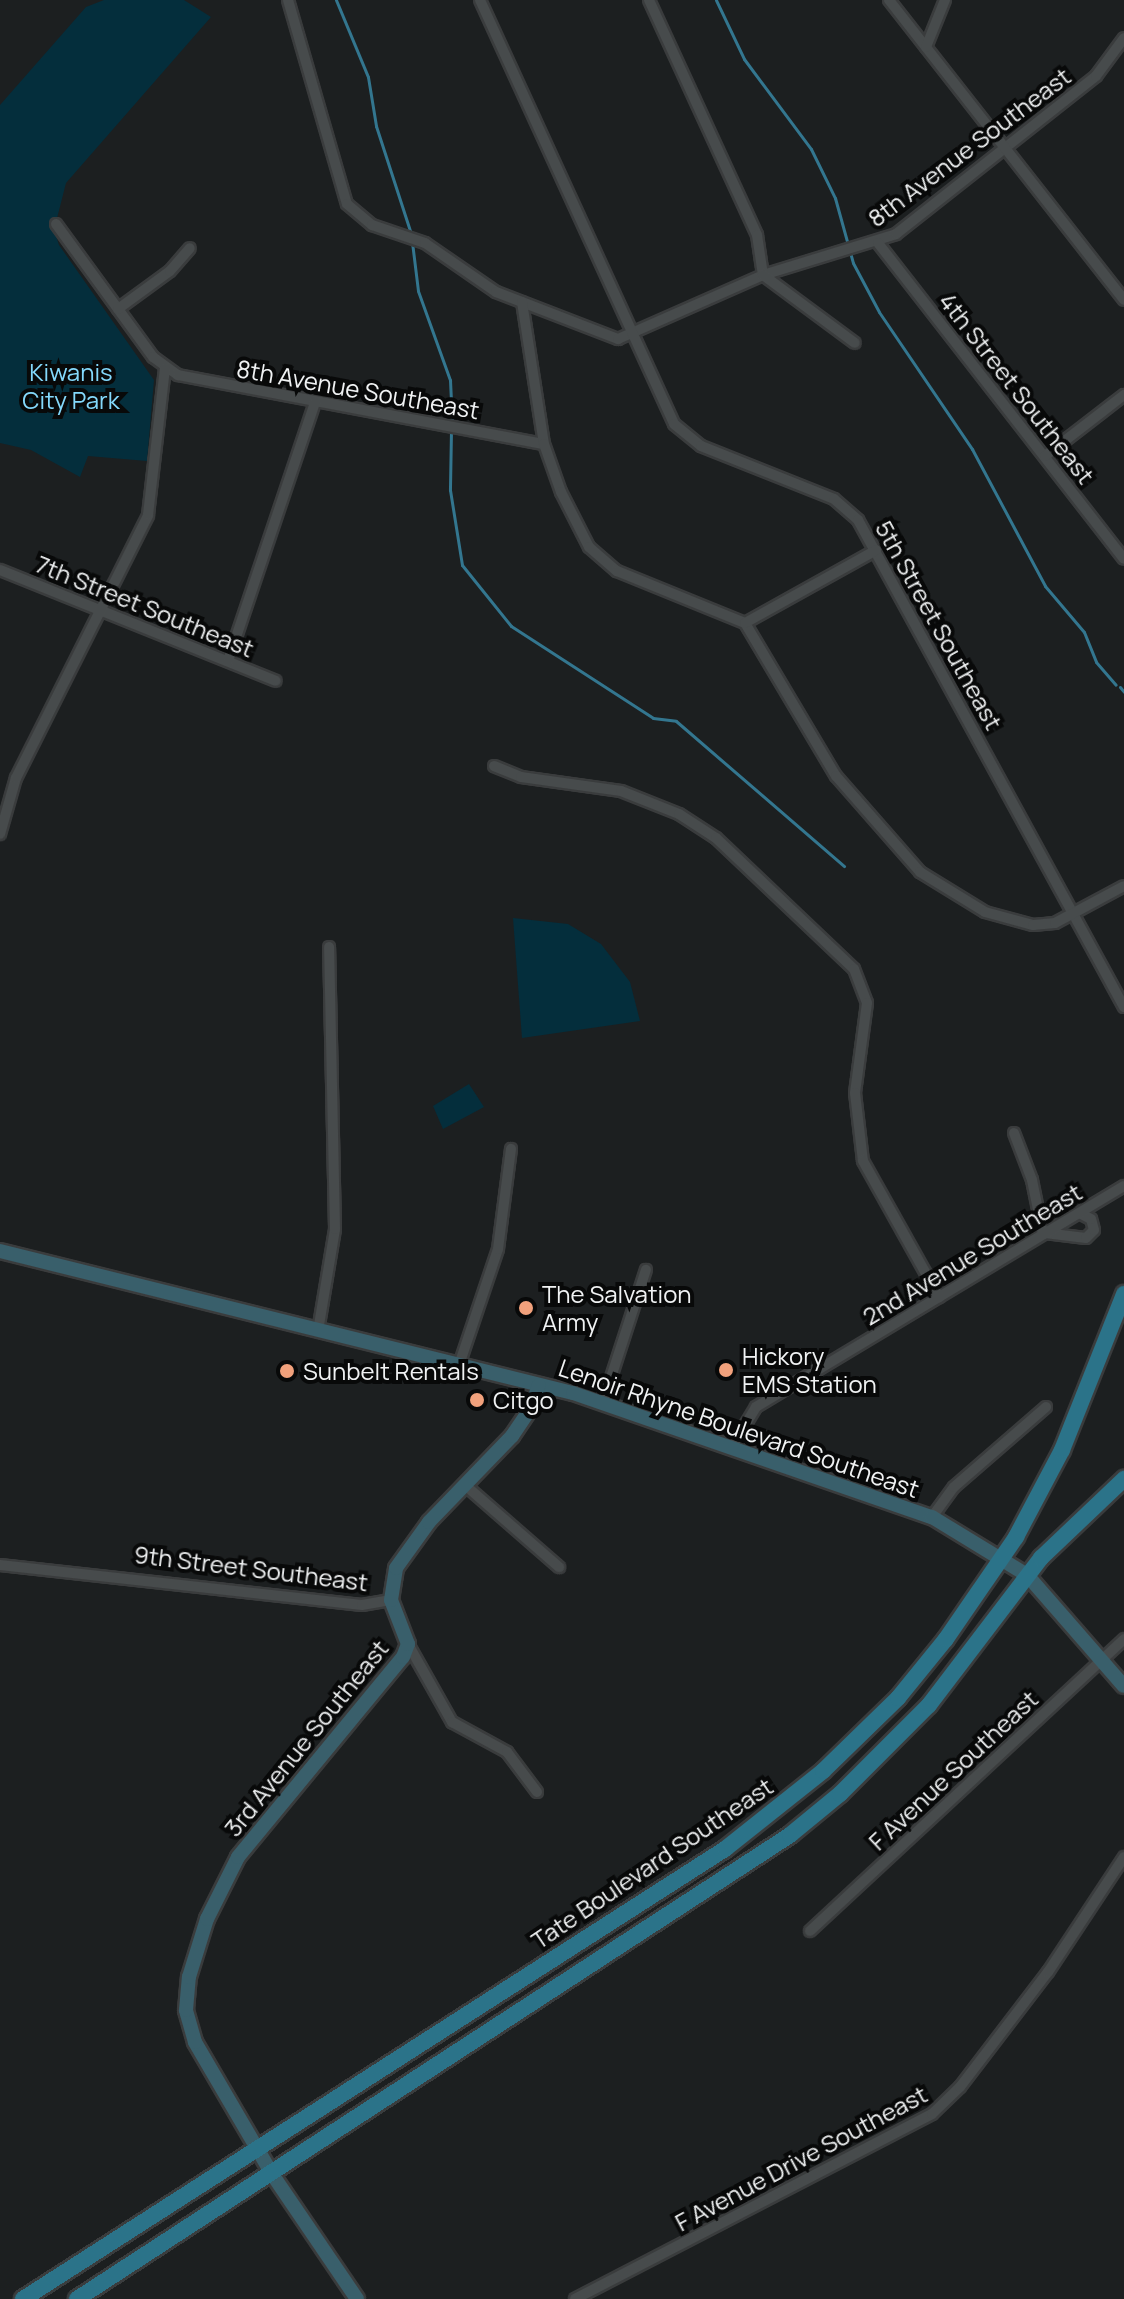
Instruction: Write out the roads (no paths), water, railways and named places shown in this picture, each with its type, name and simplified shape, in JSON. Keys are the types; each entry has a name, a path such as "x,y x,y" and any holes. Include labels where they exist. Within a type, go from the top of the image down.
{"main road":[{"name":"Lenoir Rhyne Boulevard Southeast","path":"0,1251 603,1402 932,1517 1003,1556 1027,1575 1124,1686"},
{"name":"Tate Boulevard Southeast","path":"23,2299 725,1849 792,1799 898,1698 1003,1556 1062,1450 1124,1294"},
{"path":"391,1600 393,1576 407,1550 512,1436 531,1408 539,1385"},
{"path":"77,2299 790,1835 840,1794 929,1705 1065,1530 1124,1479"},
{"name":"9th Street Southeast","path":"391,1600 408,1644"},
{"name":"3rd Avenue Southeast","path":"357,2299 272,2174 195,2042 186,2010 199,1943 237,1860 395,1668 408,1644"}],"street":[{"name":"8th Avenue Southeast","path":"288,0 339,186 361,219 425,243 474,280 618,339 763,275 878,243 1096,76 1124,38"},
{"name":"5th Street Southeast","path":"480,0 632,333 683,434 834,499 858,520 1124,1007"},
{"path":"649,0 757,235 763,275 855,343"},
{"path":"889,0 1124,300"},
{"path":"926,47 945,0"},
{"path":"0,834 16,778 148,515 165,368 56,224"},
{"name":"4th Street Southeast","path":"878,243 1124,559"},
{"path":"118,309 170,271 190,248"},
{"path":"522,302 544,444 569,512 601,561 745,623 836,776 920,872 959,900 1007,920 1043,925 1072,914 1124,886"},
{"name":"8th Avenue Southeast","path":"165,368 199,381 544,444"},
{"path":"1045,456 1124,395"},
{"path":"228,661 315,402"},
{"path":"745,623 876,550"},
{"name":"7th Street Southeast","path":"0,570 276,681"},
{"path":"494,766 521,777 621,791 679,814 716,838 854,969 867,1003 855,1093 863,1161 939,1297"},
{"path":"318,1331 335,1229 329,947"},
{"path":"1014,1133 1032,1180 1043,1234 1086,1238 1094,1230 1091,1219 1079,1213"},
{"path":"459,1365 498,1249 511,1149"},
{"name":"2nd Avenue Southeast","path":"733,1445 756,1407 1124,1186"},
{"path":"603,1402 646,1270"},
{"path":"932,1517 954,1487 1046,1407"},
{"path":"465,1485 559,1567"},
{"name":"9th Street Southeast","path":"0,1565 362,1605 391,1600"},
{"name":"F Avenue Southeast","path":"810,1931 1100,1658 1124,1639"},
{"name":"9th Street Southeast","path":"408,1644 452,1722 507,1752 537,1792"},
{"name":"F Avenue Drive Southeast","path":"575,2299 932,2114 960,2087 1048,1972 1124,1857"}],"waterway":[{"path":"336,0 368,77 376,126 411,234"},
{"path":"716,0 744,59 811,149 835,198 853,263 879,312 972,449 1045,586 1084,632 1096,662 1116,685"},
{"path":"412,242 418,291 450,380 452,423"},
{"path":"451,430 450,490 462,565 511,626 653,718 676,721 844,866"},
{"path":"1120,687 1124,692"}],"place":[{"name":"The Salvation Army","path":"526,1308"},
{"name":"Hickory EMS Station","path":"726,1370"},
{"name":"Sunbelt Rentals","path":"287,1371"},
{"name":"Citgo","path":"477,1400"}],"park label":[{"name":"Kiwanis City Park","path":"71,386"}]}
